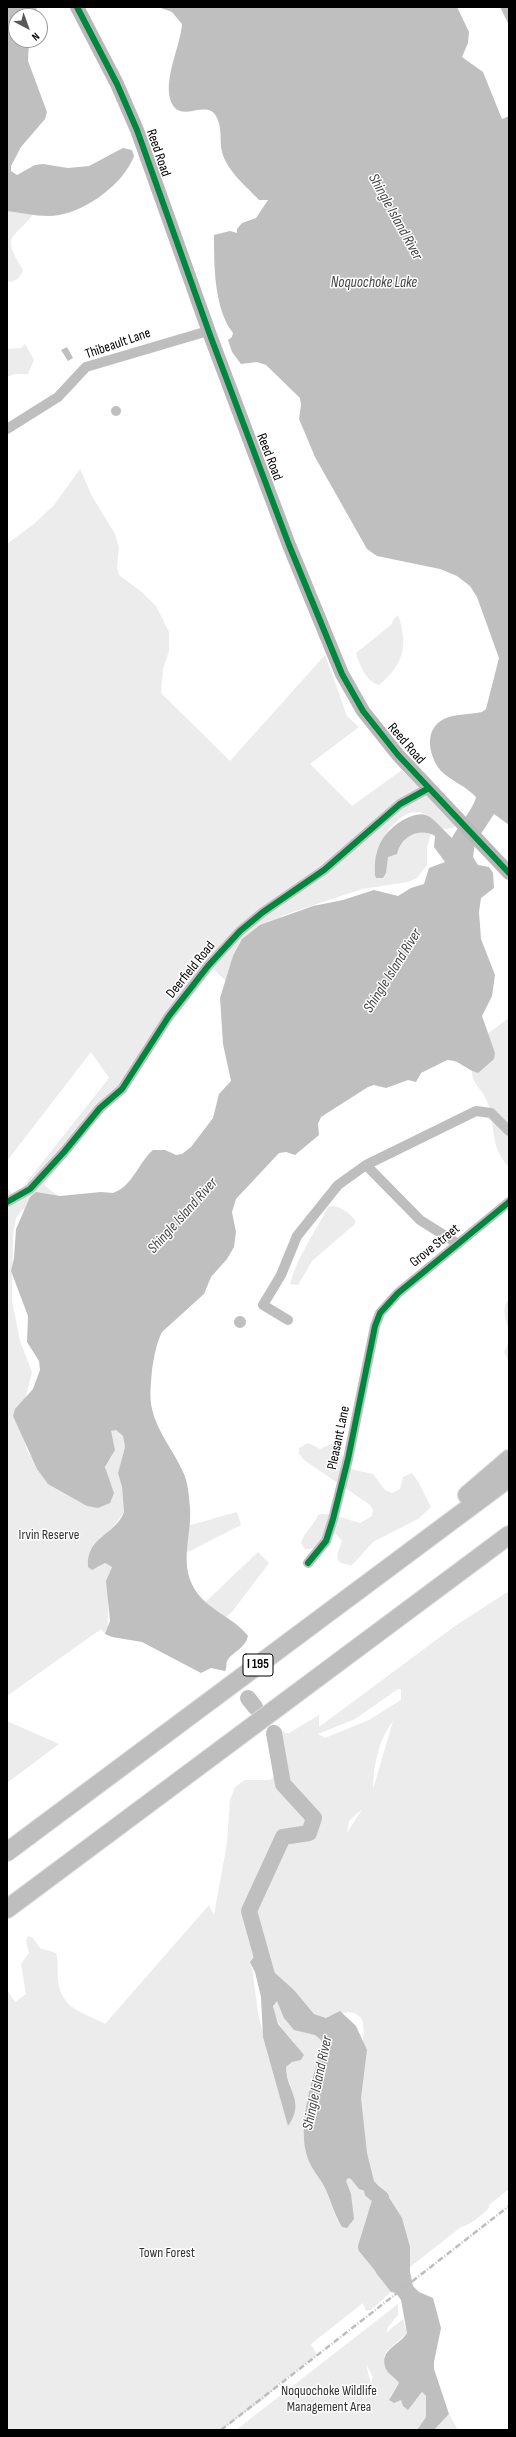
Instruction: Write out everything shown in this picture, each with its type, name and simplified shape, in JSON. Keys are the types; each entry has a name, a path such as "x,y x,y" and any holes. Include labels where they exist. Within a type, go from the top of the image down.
{"highway":[{"path":"388,1568 447,1512 509,1459"},
{"name":"I 195","path":"7,1852 509,1478"},
{"path":"7,1909 509,1535"},
{"path":"468,1565 509,1544"}],"street":[{"name":"Reed Road","path":"78,7 117,84 137,130 208,330 289,544 342,674 363,711 398,755 481,842 508,868"},
{"name":"Thibeault Lane","path":"7,429 58,397 86,367 208,330"},
{"name":"Deerfield Road","path":"7,1202 30,1189 64,1152 100,1108 122,1089 173,1011 208,966 240,931 263,912 324,870 400,804 429,788"},
{"path":"288,1320 263,1305 281,1275 297,1236 338,1185 366,1165 476,1111 491,1113 509,1131"},
{"name":"Grove Street","path":"366,1165 420,1220 458,1244"},
{"name":"Grove Street","path":"380,1313 398,1293 509,1202"},
{"name":"Pleasant Lane","path":"308,1563 326,1541 333,1519 348,1459 375,1326 380,1313"}],"green space":[{"path":"7,211 33,214 12,238 12,249 23,270 17,279 7,282"},
{"path":"25,344 34,360 28,374 14,374 7,377 7,349 21,348"},
{"name":"Irvin Reserve","path":"80,469 92,496 115,534 119,548 117,567 119,575 143,593 156,606 169,632 169,651 163,669 161,693 230,761 325,655 347,716 359,727 310,764 352,806 402,770 456,826 445,829 437,825 425,814 413,812 407,814 392,826 385,836 406,829 431,833 427,848 427,865 417,878 408,882 362,889 281,916 233,987 213,969 44,1185 59,1197 22,1210 16,1218 13,1235 12,1301 20,1341 32,1372 24,1404 22,1434 28,1453 47,1478 112,1487 106,1466 107,1462 112,1457 114,1446 111,1431 116,1430 123,1436 125,1447 118,1473 122,1487 124,1512 111,1530 93,1545 97,1568 105,1563 112,1567 108,1576 108,1629 105,1634 101,1629 7,1696 7,1187 15,1197 109,1078 91,1052 7,1161 7,544 35,523 54,505"},
{"path":"398,615 403,636 402,654 394,670 379,685 370,680 367,676 361,667 356,653 392,624 393,620"},
{"path":"509,1018 509,1167 502,1159 498,1151 495,1143 490,1110 485,1097 472,1076 472,1071 478,1073 495,1053 487,1034"},
{"path":"328,1207 339,1207 347,1212 355,1220 355,1224 312,1261 298,1285 290,1284 297,1264 307,1245"},
{"path":"509,1299 509,1330 504,1310"},
{"path":"509,1341 509,1363 504,1352"},
{"path":"308,1443 320,1449 333,1443 336,1444 347,1465 354,1470 373,1474 385,1490 392,1493 400,1489 403,1477 412,1473 419,1483 431,1507 418,1519 373,1542 352,1565 341,1563 339,1561 338,1555 342,1541 336,1534 313,1548 305,1549 301,1543 302,1539 318,1515 327,1514 360,1523 372,1516 373,1510 370,1505 304,1460 299,1454 299,1448"},
{"path":"237,1512 241,1525 182,1555 187,1526"},
{"path":"258,1552 269,1563 232,1612 225,1618 196,1611"},
{"name":"Town Forest","path":"509,1591 509,2189 489,2205 489,2208 479,2217 461,2227 400,2275 383,2201 333,2148 360,2059 363,2040 363,2026 360,2017 356,2014 347,2012 326,2018 314,2014 294,1990 274,1972 262,1954 251,1960 258,2013 262,2029 274,2059 292,2088 286,2074 286,2067 292,2062 294,2042 278,2022 273,2004 274,1997 321,2040 322,2046 308,2099 305,2122 308,2159 325,2188 338,2222 341,2191 348,2175 377,2198 379,2211 372,2229 376,2273 391,2292 371,2310 366,2311 363,2303 311,2344 317,2355 280,2383 264,2399 221,2430 7,2430 7,1990 15,2002 26,1994 21,1964 29,1953 26,1941 28,1936 33,1938 40,1948 56,1953 60,1990 69,2004 82,2013 105,2024 209,1905 214,1915 227,1843 230,1800 235,1787 245,1780 270,1780 277,1774 278,1768 274,1747 275,1730 281,1729 285,1733 289,1733 319,1715 319,1727 455,1626","holes":["398,1689 401,1689 401,1700 369,1720 325,1738 318,1734 355,1719","393,1721 373,1789 374,1771 378,1753 388,1728","361,1810 347,1833 349,1821"]},
{"path":"7,1721 59,1744 7,1783"},
{"name":"Noquochoke Wildlife Management Area","path":"398,2304 398,2315 388,2327 386,2333 403,2319 407,2333 387,2351 384,2357 399,2383 390,2397 416,2400 422,2392 426,2396 426,2417 417,2430 236,2430","holes":["366,2364 373,2377 371,2384"]},
{"path":"449,2414 458,2430 434,2430"}],"water":[{"path":"7,7 37,7 8,8 8,48 29,48 28,61 47,112 45,119 21,147 11,166 11,171 17,175 35,165 43,164 68,168 89,166 123,148 132,150 134,156 129,166 114,185 104,194 82,207 70,212 53,216 7,211"},
{"name":"Noquochoke Lake","path":"158,7 457,7 469,32 468,43 462,57 483,72 502,119 509,116 509,825 494,814 475,843 473,857 478,865 489,867 493,873 494,888 481,898 479,912 481,939 495,975 492,996 482,1016 495,1053 494,1059 478,1073 452,1060 447,1060 421,1073 416,1082 408,1080 386,1088 374,1085 368,1087 321,1117 318,1124 319,1135 295,1155 286,1152 279,1153 236,1199 232,1212 236,1232 234,1247 227,1259 211,1277 204,1294 162,1332 154,1355 150,1390 151,1404 158,1426 185,1476 187,1484 190,1504 190,1518 187,1568 194,1588 199,1596 242,1629 248,1636 242,1647 227,1661 225,1671 211,1668 201,1673 142,1642 112,1637 105,1634 110,1621 106,1581 112,1567 105,1563 92,1570 88,1567 89,1557 96,1542 120,1520 124,1512 122,1487 118,1473 125,1447 123,1436 116,1430 111,1431 115,1450 105,1467 114,1493 110,1503 98,1508 87,1506 48,1484 37,1469 13,1416 15,1409 33,1389 40,1370 39,1361 27,1342 28,1316 11,1271 14,1258 16,1229 30,1197 36,1192 60,1196 101,1192 113,1193 126,1185 153,1150 165,1150 176,1155 182,1154 191,1147 213,1118 219,1094 231,1081 223,1044 220,998 233,956 242,939 260,925 313,906 343,900 374,890 398,896 411,888 424,884 429,868 445,862 434,847 435,836 429,833 417,833 406,838 397,854 388,857 386,873 383,878 376,878 375,875 376,857 381,842 385,835 397,824 412,816 421,814 426,815 436,822 452,838 475,801 476,797 445,775 436,764 431,749 431,733 435,726 449,717 482,712 486,709 499,658 477,597 470,586 457,576 440,569 377,556 367,549 315,457 299,419 301,405 300,398 266,365 257,362 241,364 232,352 228,340 232,337 233,333 222,312 216,286 214,235 230,231 237,233 237,229 242,223 256,218 268,200 259,200 228,166 222,152 218,120 212,112 202,110 184,112 174,107 170,99 170,78 182,24 172,12"},
{"path":"500,7 509,7 509,25"},
{"path":"67,347 73,358 68,361 61,350"},
{"path":"116,406 121,411 116,416 111,411"},
{"path":"238,1316 242,1316 246,1322 242,1328 238,1328 234,1324 234,1320"},
{"path":"257,1953 262,1954 274,1972 294,1990 314,2014 326,2018 340,2011 356,2026 367,2050 361,2098 367,2153 374,2181 390,2199 402,2218 410,2247 410,2272 413,2286 419,2292 433,2298 441,2328 434,2369 449,2414 434,2430 417,2430 426,2417 426,2396 422,2392 408,2410 403,2406 401,2400 394,2403 389,2400 399,2383 386,2369 384,2363 385,2357 390,2349 407,2333 401,2300 396,2293 391,2292 376,2273 371,2258 372,2229 379,2211 377,2198 372,2193 359,2189 351,2179 348,2178 346,2181 351,2194 354,2219 347,2228 342,2227 325,2188 308,2159 305,2146 304,2132 307,2102 322,2046 321,2040 315,2035 294,2030 284,2018 277,2001 273,2006 278,2024 304,2055 301,2060 292,2062 286,2067 295,2103 293,2117 288,2126 263,2037 261,1997 255,1972 250,1962"}],"waterway":[{"name":"Shingle Island River","path":"248,1698 255,1707"},
{"name":"Shingle Island River","path":"267,1975 249,1911 283,1837 309,1833 314,1818 283,1784 274,1733"},
{"name":"Shingle Island River","path":"372,2191 381,2198 366,2247 384,2269"}],"railway":[{"path":"221,2430 509,2206"}],"cycle path":[{"path":"77,7 117,84 137,130 210,335 289,545 342,674 363,711 398,755 509,873"},
{"path":"7,1202 30,1189 64,1152 100,1108 122,1089 169,1016 208,966 240,931 263,912 324,870 400,804 429,788"},
{"path":"308,1563 326,1541 333,1519 348,1459 375,1326 380,1313 398,1293 509,1202"}]}
